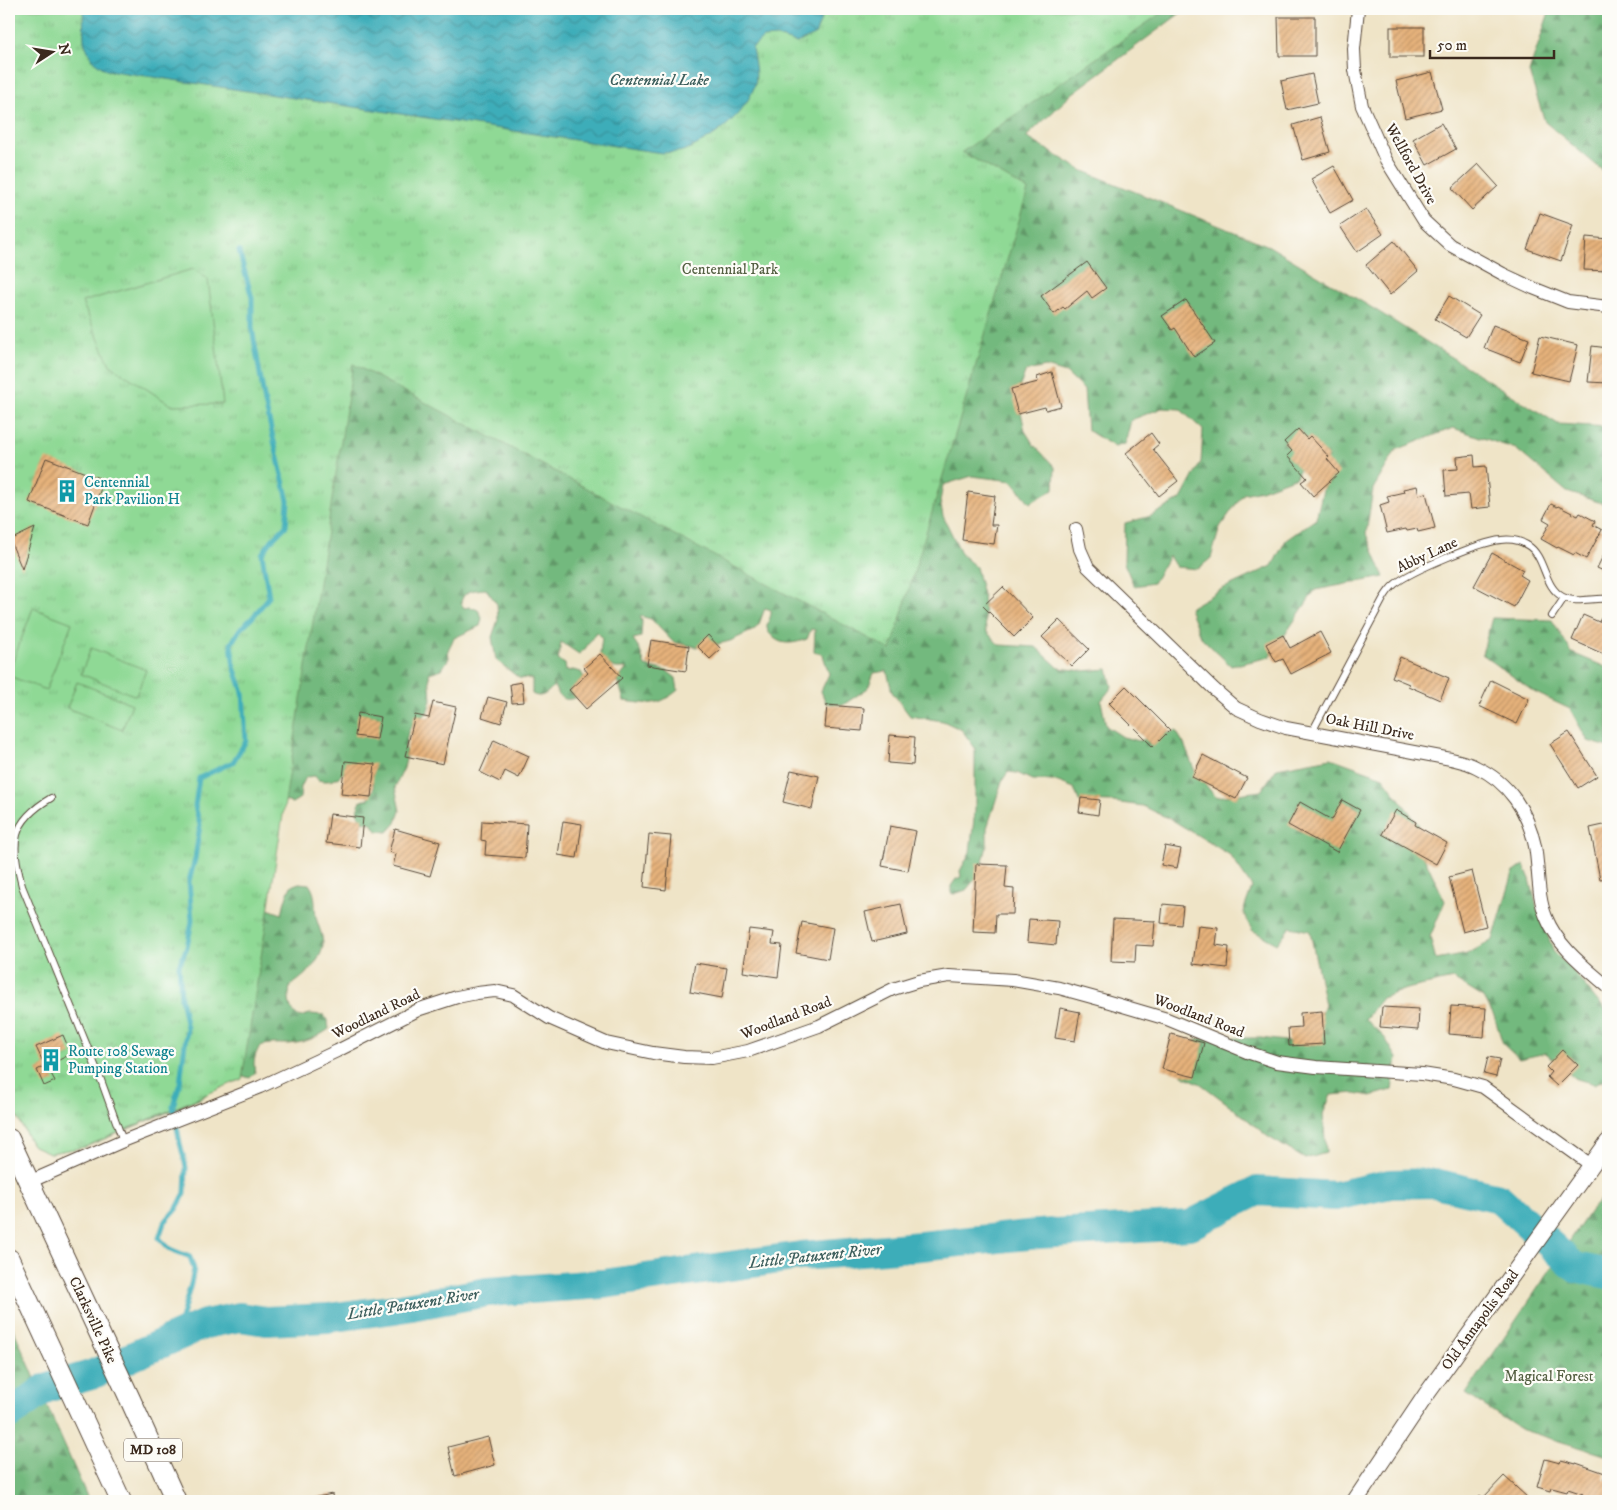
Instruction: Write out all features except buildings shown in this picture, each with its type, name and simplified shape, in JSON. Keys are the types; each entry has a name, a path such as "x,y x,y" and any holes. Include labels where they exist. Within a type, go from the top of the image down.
{"main road":[{"name":"Clarksville Pike","path":"9,1139 176,1501"},
{"name":"MD 108","path":"9,1259 121,1501"}],"street":[{"name":"Wellford Drive","path":"1358,9 1354,49 1355,70 1362,106 1386,160 1424,221 1450,245 1525,285 1568,302 1608,307"},
{"name":"Oak Hill Drive","path":"1076,529 1080,549 1088,567 1236,708 1286,728 1451,759 1476,766 1499,780 1514,797 1527,819 1535,846 1540,894 1546,917 1559,940 1608,988"},
{"name":"Woodland Road","path":"29,1182 123,1141 260,1087 420,1009 457,997 495,992 513,995 549,1018 606,1043 653,1054 712,1058 748,1051 819,1026 893,989 949,976 1032,983 1099,999 1167,1019 1247,1052 1277,1062 1316,1067 1422,1074 1454,1079 1483,1087 1591,1165"},
{"name":"Old Annapolis Road","path":"1355,1501 1426,1395 1608,1142"}],"lane":[{"name":"Abby Lane","path":"1312,732 1383,599 1394,585 1408,576 1478,546 1499,540 1513,540 1527,545 1536,553 1556,592 1564,598"},
{"path":"1552,616 1564,598 1581,600 1608,599"},
{"path":"51,798 37,806 27,816 19,829 15,842 16,862 22,886 101,1080 123,1141"}],"green space":[{"name":"Centennial Park","path":"9,9 1167,9 962,152 1028,190 891,650 353,364 242,1079 85,1147 50,1153 32,1145 9,1101"},
{"path":"863,9 1186,9 1073,93 1026,137 1081,170 1269,246 1558,424 1608,427 1608,505 1567,492 1516,449 1453,428 1396,450 1373,489 1366,534 1384,577 1315,590 1270,657 1231,666 1200,636 1189,608 1222,589 1272,566 1286,540 1316,519 1324,486 1304,458 1296,477 1261,490 1243,494 1220,527 1211,558 1198,569 1176,567 1169,556 1153,583 1134,586 1124,563 1125,523 1151,516 1181,499 1201,462 1203,430 1180,409 1162,408 1131,420 1125,444 1115,447 1087,430 1084,390 1066,373 1046,367 1026,371 1017,393 1025,431 1034,445 1055,467 1054,489 1030,503 1012,481 972,476 943,485 940,501 943,516 962,555 976,567 983,595 986,631 999,645 1036,647 1059,668 1083,671 1108,669 1112,687 1101,701 1106,726 1123,737 1139,741 1176,731 1184,744 1196,774 1216,797 1261,791 1277,768 1331,758 1383,777 1418,824 1425,859 1445,901 1430,937 1436,960 1467,954 1493,940 1513,873 1524,865 1530,879 1537,908 1554,952 1608,1011 1608,1078 1594,1084 1574,1078 1546,1053 1519,1059 1503,1044 1494,1016 1484,998 1453,979 1406,989 1382,998 1365,1019 1385,1038 1397,1058 1392,1090 1371,1096 1355,1093 1331,1095 1323,1114 1326,1153 1305,1159 1267,1136 1201,1084 1182,1075 1176,1048 1201,1038 1261,1038 1293,1042 1314,1036 1325,1005 1310,931 1290,927 1277,944 1252,930 1243,912 1252,887 1230,855 1174,821 1143,806 1113,802 1079,801 1074,788 1053,780 1032,780 1017,773 1008,772 1002,781 987,828 987,846 980,873 966,890 954,894 951,893 951,886 956,879 961,877 960,871 970,852 975,811 975,748 962,730 943,721 910,716 892,692 887,671 874,673 868,688 843,705 826,703 821,691 829,674 823,655 814,651 815,630 811,629 807,639 798,642 785,643 778,641 767,630 771,610 765,608 759,624 754,630 730,641 702,648 673,642 651,619 640,616 642,621 641,637 633,639 639,648 645,666 667,671 676,678 678,690 659,702 640,703 624,701 618,680 627,668 616,668 604,663 600,654 602,637 596,632 585,649 579,654 561,642 558,660 565,664 566,671 581,672 587,683 584,694 564,699 558,694 553,682 553,687 546,694 541,696 535,695 532,694 532,679 519,678 496,660 492,637 498,620 497,604 486,589 473,590 467,593 464,595 461,603 464,608 470,607 478,610 482,618 480,626 454,638 448,650 449,658 442,669 429,673 431,700 427,713 414,721 408,732 404,768 395,787 400,811 396,823 388,832 377,831 372,823 362,821 360,818 357,811 358,806 361,801 369,799 374,788 372,778 347,768 338,777 327,781 318,780 315,776 306,777 301,787 300,798 292,803 273,798 261,910 268,909 282,914 291,886 299,883 309,884 312,888 316,917 323,941 322,950 316,963 290,986 289,1000 291,1008 300,1017 310,1014 324,1015 329,1029 320,1035 304,1041 260,1046 254,1059 255,1073 250,1078 243,1076 237,1069 202,1098 85,1147 50,1153 32,1145 9,1101 9,840 238,413"},
{"path":"1550,9 1608,9 1608,175 1545,122 1529,72"},
{"path":"193,269 208,279 223,404 171,405 110,365 82,302"},
{"path":"33,608 72,623 46,690 9,676"},
{"path":"1492,618 1552,620 1572,653 1608,668 1608,747 1588,741 1570,709 1534,692 1482,654"},
{"path":"91,648 146,670 136,696 81,674"},
{"path":"77,682 132,704 122,730 67,708"},
{"name":"Magical Forest","path":"1608,1191 1608,1456 1520,1429 1466,1394 1590,1211"},
{"path":"9,1319 89,1501 9,1501"}],"water":[{"name":"Centennial Lake","path":"83,9 825,9 815,35 796,43 777,37 763,38 752,48 756,69 755,85 742,109 725,126 695,146 677,152 662,153 106,70 92,60 84,42"}],"waterway":[{"path":"169,1341 181,1319 194,1269 190,1257 170,1249 159,1238 164,1223 177,1208 185,1193 186,1167 173,1106 180,1083 187,1028 181,998 179,965 187,947 192,921 189,881 195,859 200,825 195,806 199,778 233,762 246,741 243,692 234,667 231,644 240,629 252,618 269,597 262,554 272,540 286,526 288,501 265,403 252,328 252,298 239,251"},
{"name":"Little Patuxent River","path":"9,1415 46,1388 91,1375 205,1324 240,1317 266,1321 328,1318 395,1309 487,1292 603,1284 801,1256 1038,1234 1190,1225 1257,1191 1335,1196 1390,1184 1435,1183 1499,1198 1575,1267 1608,1274"}],"place":[{"name":"Centennial Park Pavilion H","path":"67,491"},
{"name":"Route 108 Sewage Pumping Station","path":"51,1060"}]}
